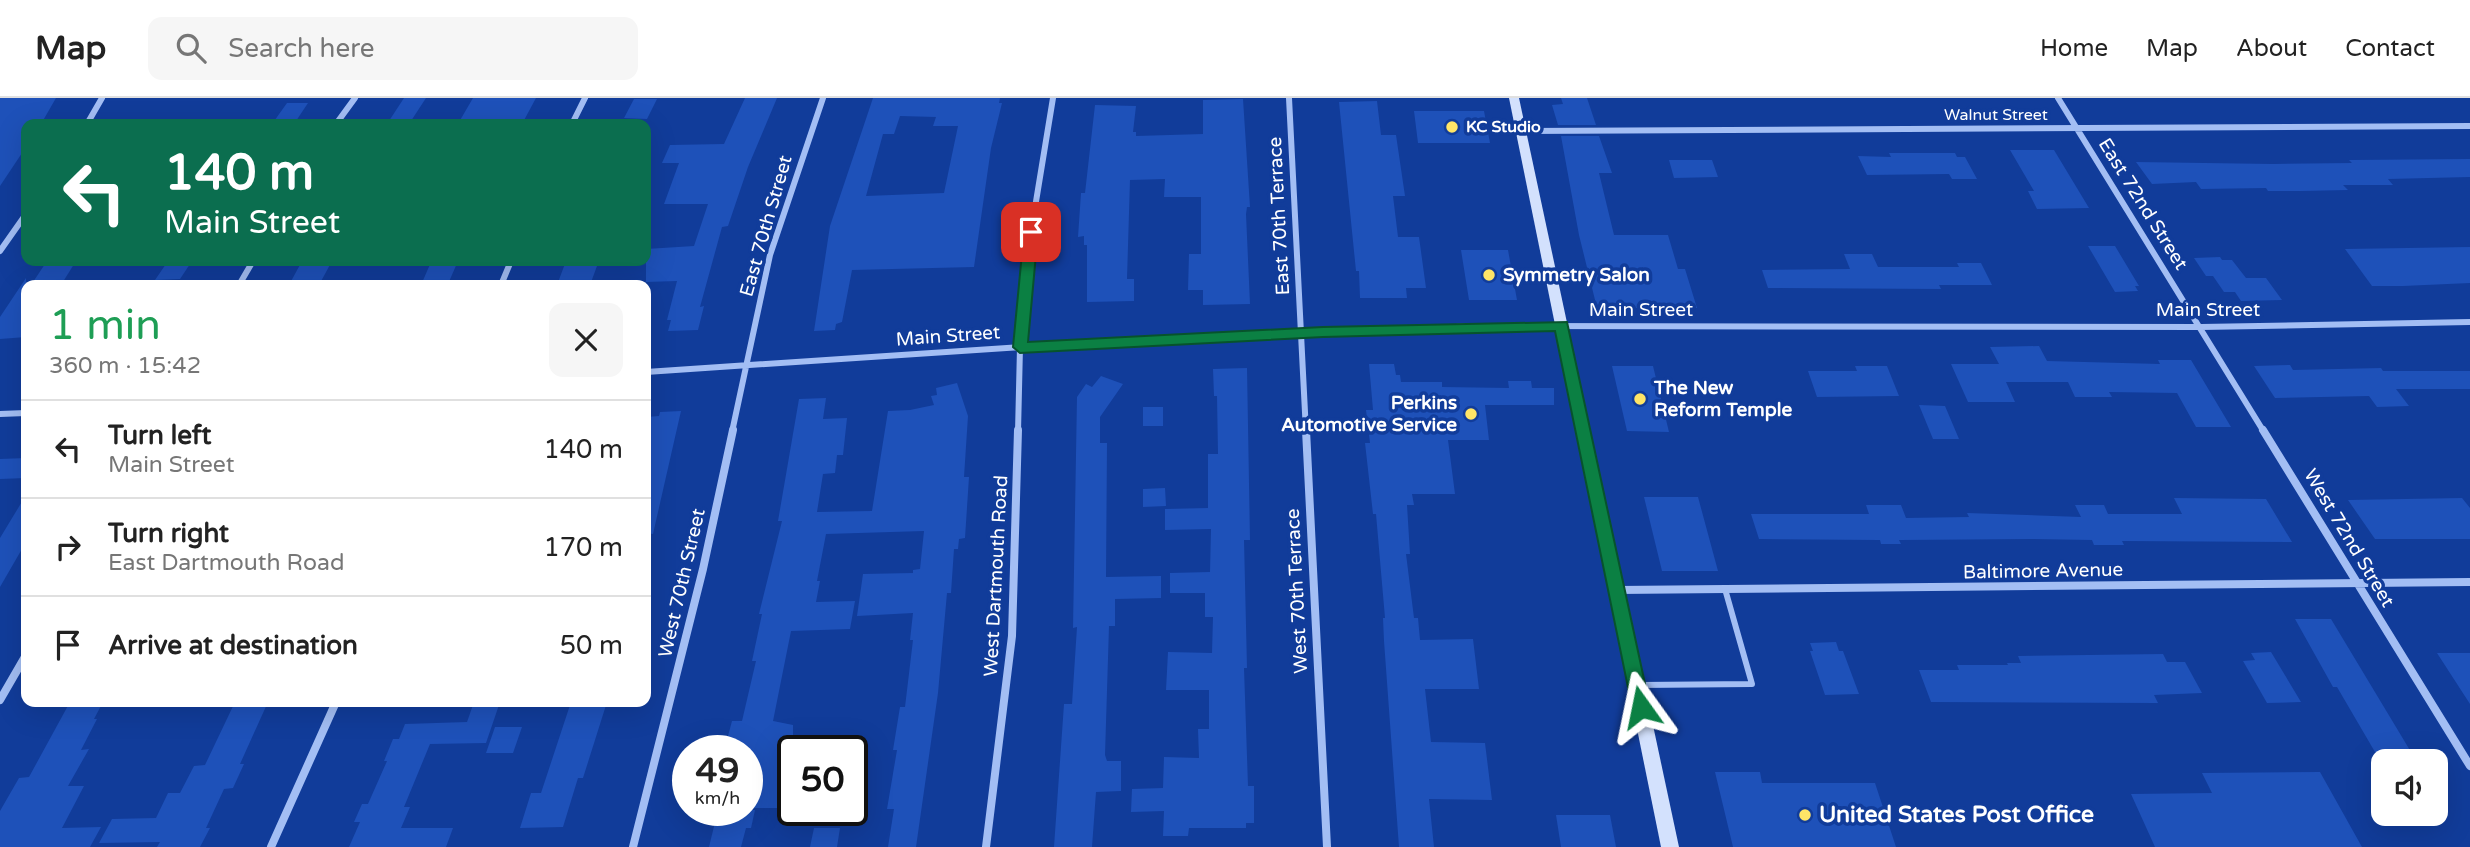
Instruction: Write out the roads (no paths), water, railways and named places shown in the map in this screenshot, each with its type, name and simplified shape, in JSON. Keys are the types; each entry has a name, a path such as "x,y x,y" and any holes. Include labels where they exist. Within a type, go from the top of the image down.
{"main road":[{"path":"1514,98 1670,847"}],"street":[{"path":"90,119 102,98"},
{"path":"340,119 355,98"},
{"path":"575,119 586,98"},
{"name":"East 70th Street","path":"747,366 770,255 823,98"},
{"name":"West Dartmouth Road","path":"986,847 1012,636 1020,347 1031,232 1053,98"},
{"name":"East 70th Terrace","path":"1289,98 1300,333"},
{"name":"East 72nd Street","path":"2058,98 2201,327"},
{"name":"Walnut Street","path":"1521,131 2470,126"},
{"path":"0,251 21,221"},
{"name":"Main Street","path":"651,372 1020,347 1300,333 1562,326 2201,327 2470,322"},
{"name":"West 72nd Street","path":"2201,327 2470,766"},
{"name":"West 70th Terrace","path":"1300,333 1327,847"},
{"name":"West 70th Street","path":"633,847 703,569 747,366"},
{"path":"0,414 21,413"},
{"name":"Baltimore Avenue","path":"1617,590 2470,582"},
{"path":"0,700 21,664"},
{"path":"271,847 334,707"}],"lane":[{"path":"1637,685 1752,684 1725,589"}],"place":[{"name":"KC Studio","path":"1452,127"},
{"name":"Symmetry Salon","path":"1489,275"},
{"name":"The New Reform Temple","path":"1640,399"},
{"name":"Perkins Automotive Service","path":"1471,414"},
{"name":"United States Post Office","path":"1805,815"}]}
